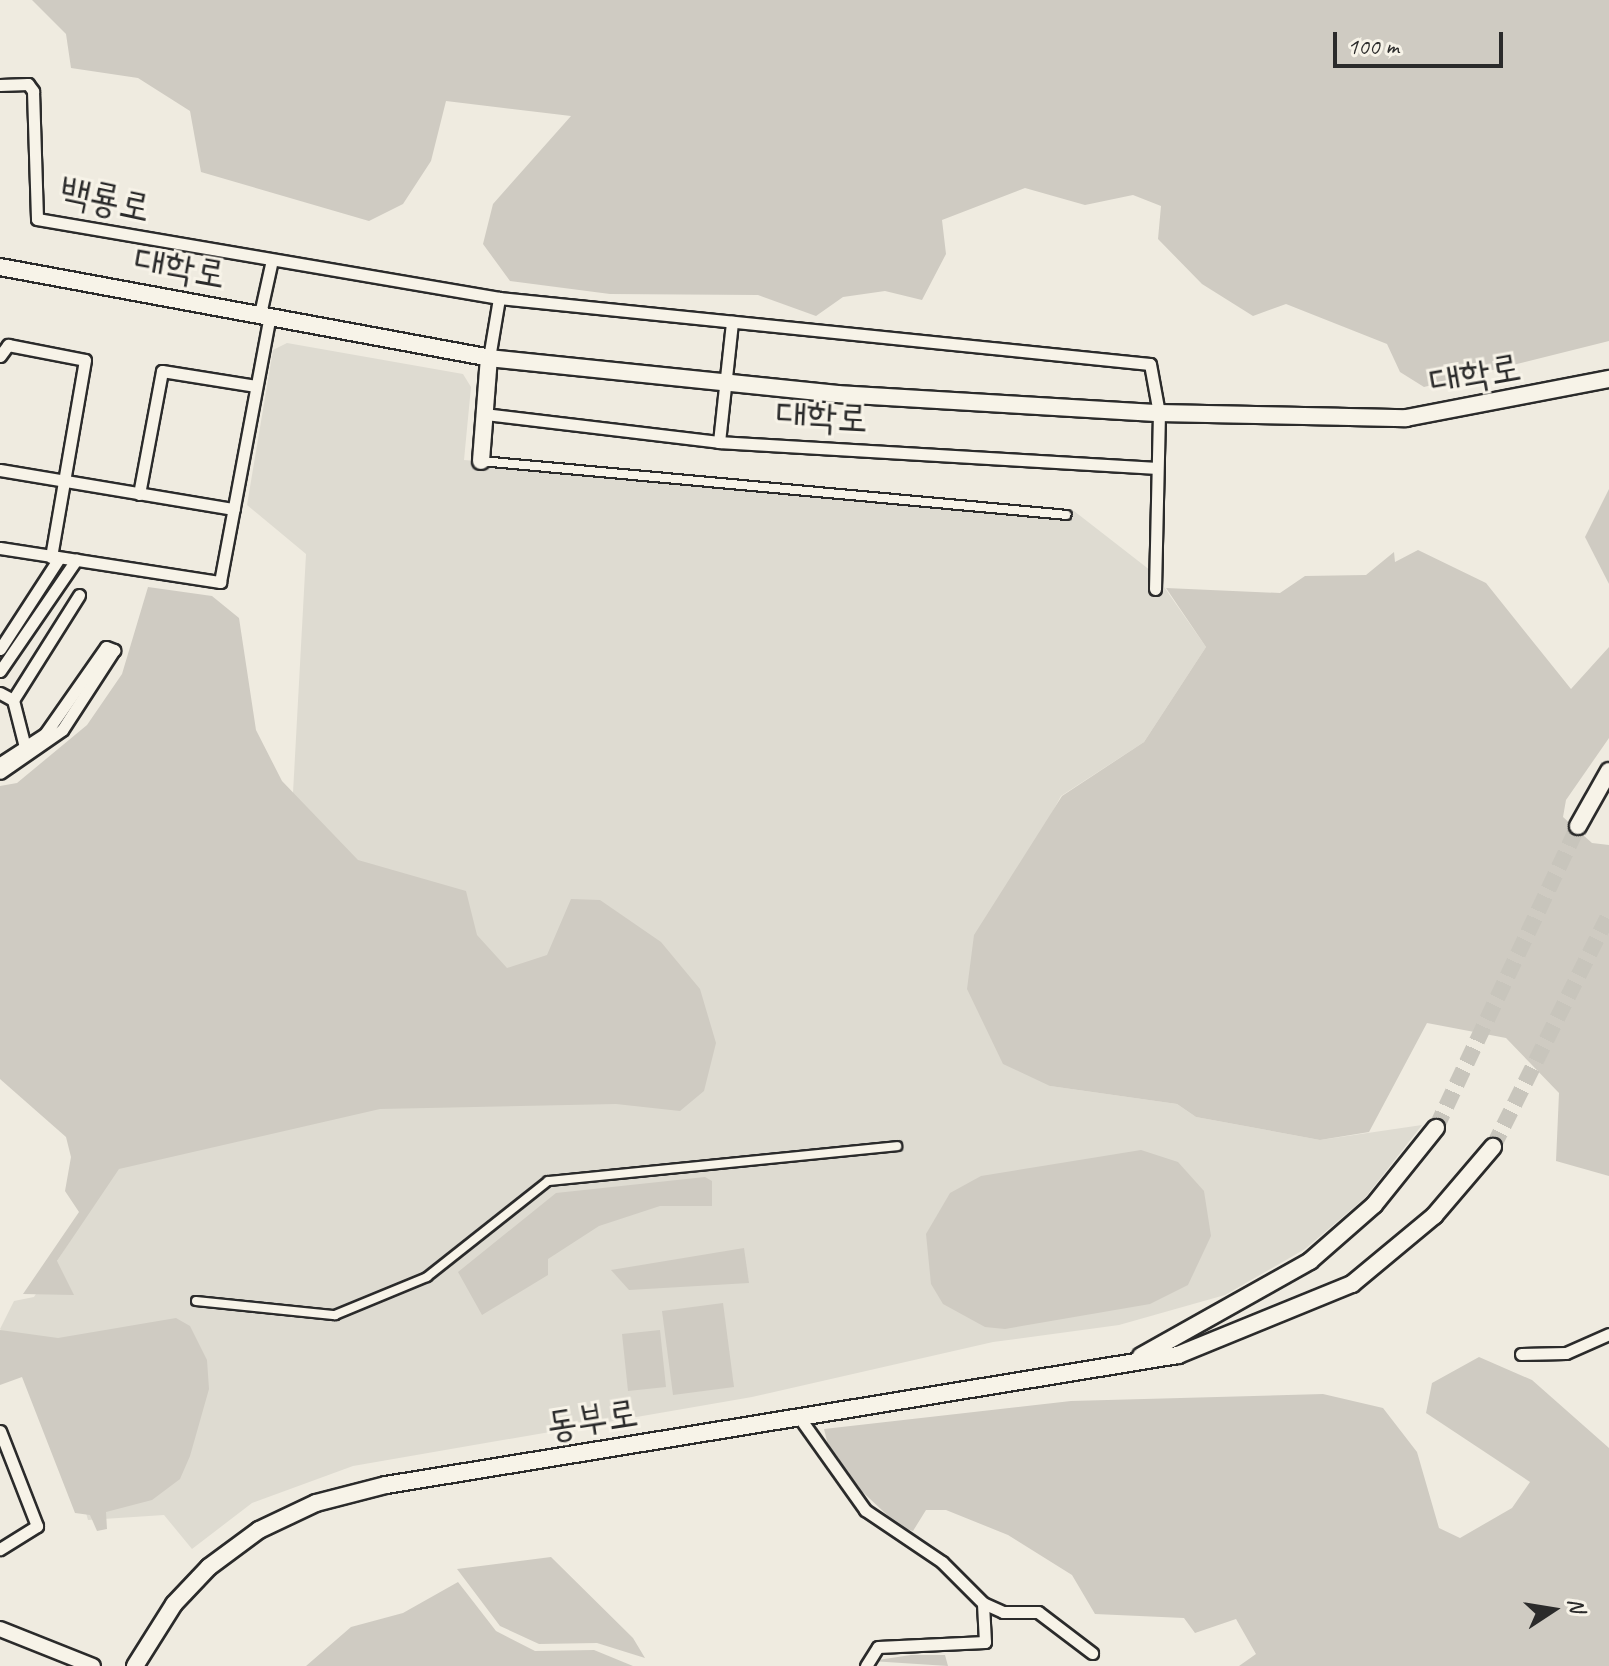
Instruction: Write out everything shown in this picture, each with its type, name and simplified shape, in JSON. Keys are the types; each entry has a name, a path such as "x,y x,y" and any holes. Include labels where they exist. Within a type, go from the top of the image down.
{"main road":[{"name":"대학로","path":"0,267 489,358 725,382 1159,413 1406,418 1609,379"},
{"path":"481,461 489,358"},
{"path":"1578,826 1609,771"},
{"path":"1126,1365 1310,1261 1374,1205 1436,1128"},
{"path":"1126,1365 1235,1336 1352,1284 1434,1216 1493,1147"},
{"name":"동부로","path":"135,1666 174,1604 209,1567 259,1530 316,1503 386,1485 1126,1365"}],"street":[{"name":"백룡로","path":"0,85 28,84 33,91 37,219 272,260"},
{"name":"대학로","path":"272,260 499,298 1134,360 1150,364 1159,413"},
{"path":"0,548 220,582 256,386 272,260"},
{"path":"489,358 499,298"},
{"path":"719,442 732,322"},
{"path":"0,356 8,345 85,360 55,557 0,649"},
{"path":"139,494 162,371 256,386"},
{"path":"1155,589 1159,413"},
{"name":"대학로","path":"485,414 719,442 1156,468"},
{"path":"481,461 1067,515"},
{"path":"0,470 234,509"},
{"path":"0,671 76,560"},
{"path":"25,747 13,700 79,595"},
{"path":"0,763 45,734 106,647 114,650 62,730 0,773"},
{"path":"0,693 13,700"},
{"path":"196,1301 335,1315 427,1277 548,1181 897,1146"},
{"path":"1521,1354 1566,1353 1609,1334"},
{"path":"799,1417 865,1510 942,1562 983,1603 1003,1612 1038,1612 1092,1653"},
{"path":"0,1431 37,1526 0,1549"},
{"path":"866,1666 878,1647 985,1642 983,1603"},
{"path":"0,1629 93,1666"}],"shaded area":[{"path":"32,0 1609,0 1609,341 1424,387 1400,372 1387,344 1286,304 1253,316 1202,284 1158,239 1161,206 1133,195 1085,205 1025,188 942,220 946,254 922,300 885,291 843,297 816,316 758,295 610,294 510,281 483,244 493,204 571,116 446,101 431,161 403,204 369,221 201,172 190,111 138,78 71,68 66,34"},
{"path":"287,343 463,374 471,387 464,460 1074,511 1155,574 1206,647 1144,742 1061,796 1022,868 1050,1086 1177,1104 1196,1117 1320,1140 1422,1125 1365,1198 1305,1249 1225,1295 1119,1325 993,1342 752,1397 353,1466 252,1503 192,1549 164,1515 88,1520 52,1392 0,1329 14,1301 34,1297 156,1107 282,995 306,554 247,505 273,350"},
{"path":"1609,489 1609,584 1585,537"},
{"path":"1418,550 1486,583 1571,689 1609,647 1609,738 1566,800 1563,817 1592,843 1609,845 1609,1176 1556,1161 1559,1093 1506,1038 1427,1023 1369,1132 1320,1140 1196,1117 1177,1104 1050,1086 1003,1064 967,989 974,935 1062,796 1144,742 1206,647 1166,588 1280,593 1305,576 1366,575 1394,552 1395,562"},
{"path":"148,587 212,596 239,618 256,730 282,781 358,860 466,891 477,935 507,968 547,955 571,899 600,900 661,942 700,989 716,1043 704,1091 680,1111 616,1104 380,1109 119,1169 57,1261 74,1295 23,1294 79,1212 65,1191 71,1157 66,1137 0,1079 0,786 17,783 87,725 122,674"},
{"path":"1141,1150 1178,1162 1204,1191 1211,1236 1188,1285 1150,1304 1005,1329 985,1327 943,1304 931,1284 926,1234 950,1193 981,1176"},
{"path":"705,1177 712,1181 712,1206 660,1206 599,1226 548,1259 548,1275 482,1315 458,1272 556,1193"},
{"path":"744,1248 749,1283 629,1290 611,1270"},
{"path":"723,1303 734,1387 673,1395 662,1311"},
{"path":"176,1318 190,1326 207,1360 209,1389 190,1456 180,1479 152,1500 106,1512 107,1529 97,1531 90,1515 75,1513 22,1377 0,1385 0,1330 58,1338"},
{"path":"660,1330 666,1387 628,1391 622,1334"},
{"path":"1479,1357 1532,1380 1609,1448 1609,1666 1239,1666 1256,1654 1236,1619 1195,1633 1184,1618 1095,1614 1072,1575 1008,1535 946,1510 926,1510 913,1531 900,1527 854,1484 829,1449 824,1429 1071,1401 1323,1394 1383,1408 1417,1452 1439,1528 1460,1538 1512,1508 1530,1482 1426,1413 1432,1383"},
{"path":"551,1557 633,1638 645,1658 597,1643 539,1644 500,1626 457,1569"},
{"path":"458,1582 496,1631 535,1651 594,1650 633,1666 306,1666 351,1627 403,1613"},
{"path":"911,1655 945,1655 948,1666 871,1661"}],"tunnel":[{"path":"1436,1128 1578,826"},
{"path":"1493,1147 1609,914"}]}
